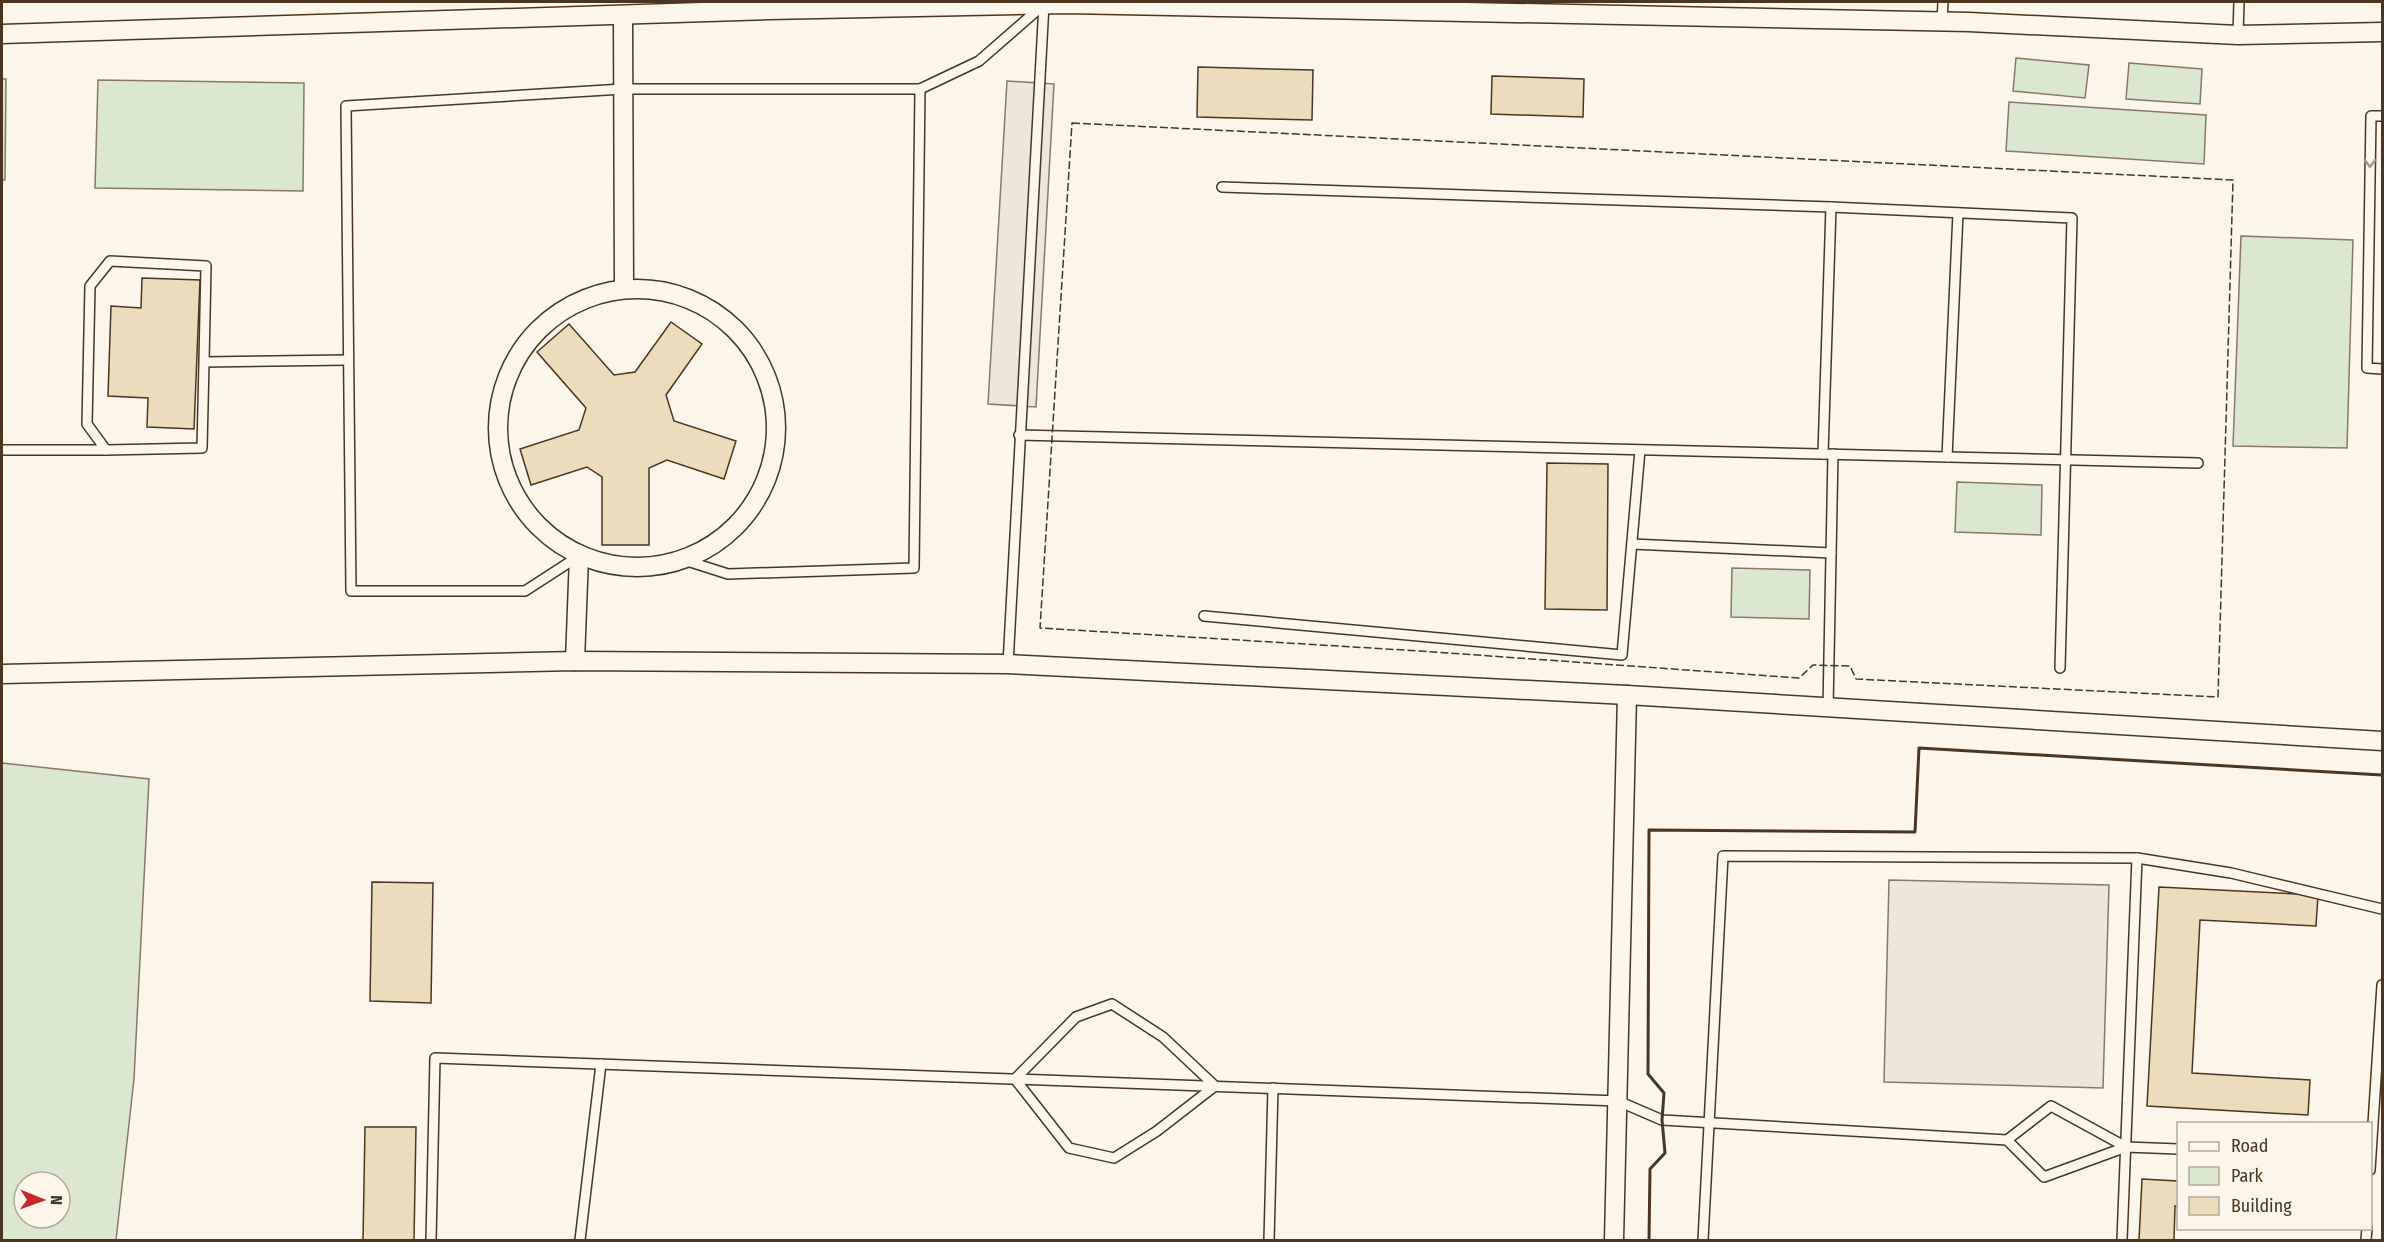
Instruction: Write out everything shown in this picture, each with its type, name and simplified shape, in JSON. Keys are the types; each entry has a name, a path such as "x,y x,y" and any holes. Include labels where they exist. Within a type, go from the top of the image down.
{"street":[{"path":"2,34 623,15 768,6 1067,3 1942,22 2238,35 2382,32"},
{"path":"623,15 624,288"},
{"path":"624,288 658,290 690,299 719,315 743,338 762,366 773,398 776,431 771,464 759,495 740,523 714,545 684,560 649,568 614,566 579,556 555,542 534,523 517,500 505,474 498,447 502,391 512,364 528,340 571,304 597,294 624,288"},
{"path":"575,661 579,556"},
{"path":"2,674 575,661 1008,664 1627,696 2382,741"},
{"path":"1614,1240 1627,696"}],"lane":[{"path":"1942,22 1943,2"},
{"path":"2238,35 2239,2"},
{"path":"579,556 525,591 351,591 346,106 623,89 920,89 979,61 1044,4"},
{"path":"1008,664 1044,4"},
{"path":"684,560 728,574 914,568 920,89"},
{"path":"2382,116 2371,116 2367,368 2382,369"},
{"path":"1222,187 1831,207 2072,218 2060,668"},
{"path":"1828,708 1831,554 1828,454 1831,207"},
{"path":"1947,457 1958,213"},
{"path":"2,450 106,450 202,448 206,266 110,261 90,286 87,424 106,450"},
{"path":"204,362 348,360"},
{"path":"1019,435 2198,463"},
{"path":"1204,616 1622,655 1640,450"},
{"path":"1632,544 1831,554"},
{"path":"1703,1240 1724,856 2137,858 2231,873 2382,909"},
{"path":"2122,1240 2137,858"},
{"path":"2372,1143 2382,985"},
{"path":"1015,1079 1076,1017 1112,1004 1163,1036 1215,1086"},
{"path":"431,1240 435,1059 1618,1101 1662,1120 2007,1140 2052,1106 2126,1147"},
{"path":"580,1240 601,1064"},
{"path":"1015,1079 1069,1148 1114,1158 1157,1131 1215,1086"},
{"path":"1269,1240 1273,1088"},
{"path":"2007,1140 2044,1178 2126,1147 2177,1149"}],"green space":[{"path":"2016,58 2089,65 2085,98 2013,91"},
{"path":"2129,63 2202,69 2200,104 2126,99"},
{"path":"2,79 6,79 5,180 2,180"},
{"path":"98,80 304,83 303,191 95,188"},
{"path":"2009,102 2206,115 2204,164 2006,151"},
{"path":"2241,236 2353,240 2347,448 2233,446"},
{"path":"1957,482 2042,485 2041,535 1955,532"},
{"path":"1732,568 1810,570 1809,619 1731,617"},
{"path":"2,763 149,779 134,1079 116,1240 2,1240"}],"shaded area":[{"path":"1007,81 1054,84 1036,407 988,404"},
{"path":"1889,880 2109,885 2103,1088 1884,1082"}],"building":[{"path":"1198,67 1313,70 1312,120 1197,117"},
{"path":"1492,76 1584,79 1583,117 1491,114"},
{"path":"142,278 200,280 194,429 147,427 148,398 108,396 111,306 141,308"},
{"path":"671,322 702,344 666,395 674,421 736,441 724,479 667,460 649,468 649,545 602,545 602,477 587,467 531,485 520,449 579,430 586,408 537,352 569,324 614,375 635,372"},
{"path":"1547,463 1608,464 1607,610 1545,609"},
{"path":"372,882 433,883 431,1003 370,1001"},
{"path":"2159,887 2318,895 2316,926 2200,920 2192,1073 2310,1080 2308,1115 2147,1106"},
{"path":"365,1127 416,1127 414,1240 363,1240"},
{"path":"2142,1179 2177,1181 2174,1240 2139,1240"}],"fence":[{"path":"1072,123 2233,180 2218,697 1856,679 1850,666 1813,665 1799,678 1420,651 1040,628 1072,123"}],"wall":[{"path":"1649,1240 1650,1169 1665,1153 1662,1120 1664,1093 1648,1074 1649,830 1915,832 1919,748 2382,775"}]}
